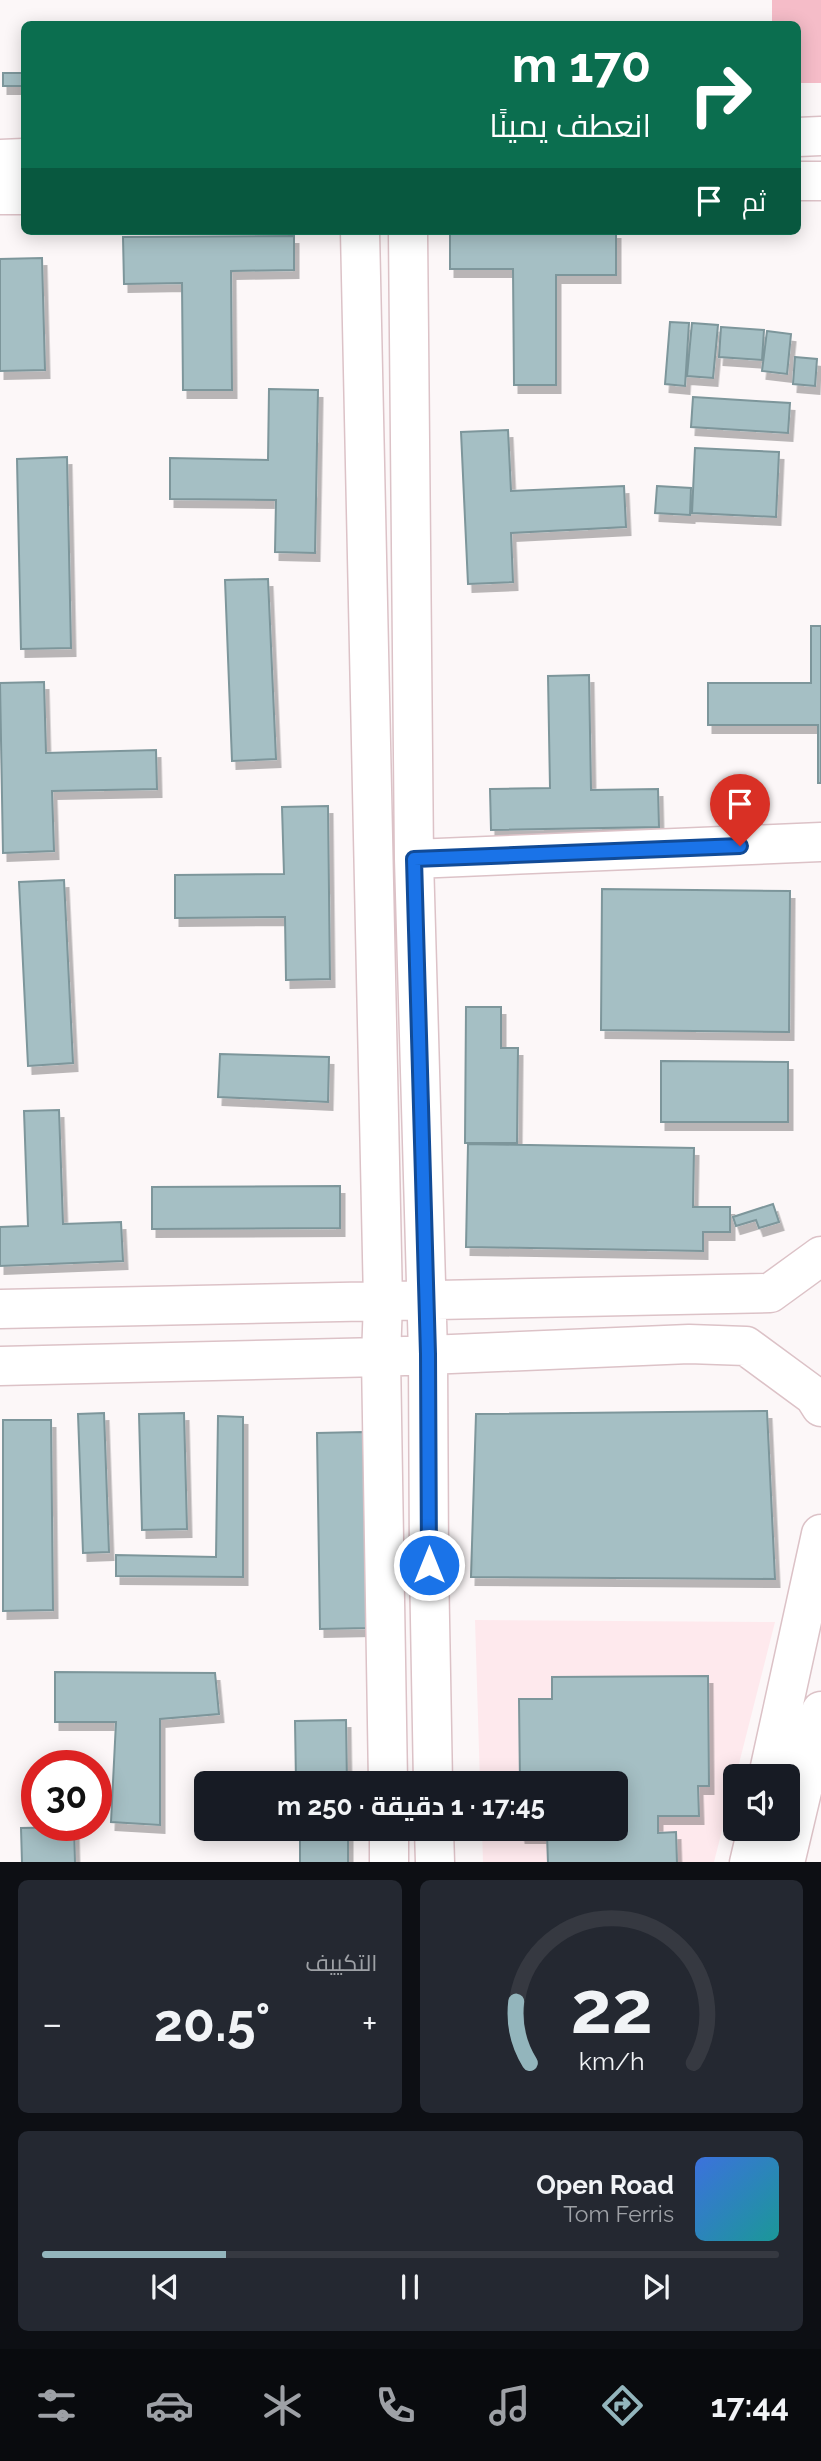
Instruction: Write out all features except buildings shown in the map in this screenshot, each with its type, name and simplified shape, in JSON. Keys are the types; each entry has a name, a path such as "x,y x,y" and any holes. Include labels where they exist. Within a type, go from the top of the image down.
{"street":[{"path":"801,137 821,136"},
{"path":"0,159 21,158"},
{"path":"801,181 821,181"},
{"path":"0,195 21,195"},
{"path":"360,235 383,1302 381,1357 388,1771"},
{"path":"408,235 414,859 427,1300 433,1771"},
{"path":"414,859 821,842"},
{"path":"0,1309 770,1293 821,1256"},
{"path":"746,1346 748,1293"},
{"path":"0,1366 381,1357 689,1344 746,1346 814,1396 821,1407"},
{"path":"771,1764 821,1534"},
{"path":"785,1862 821,1711"},
{"path":"389,1841 389,1862"},
{"path":"434,1841 435,1862"},
{"path":"749,1862 754,1841"}],"shaded area":[{"path":"772,0 821,0 821,83 801,83 801,21 772,21"},
{"path":"475,1620 775,1622 739,1764 723,1764 723,1827 714,1862 483,1862 482,1841 628,1841 628,1771 480,1771"}],"route":[{"path":"429,1565 428,1354 414,859 740,846"}]}
